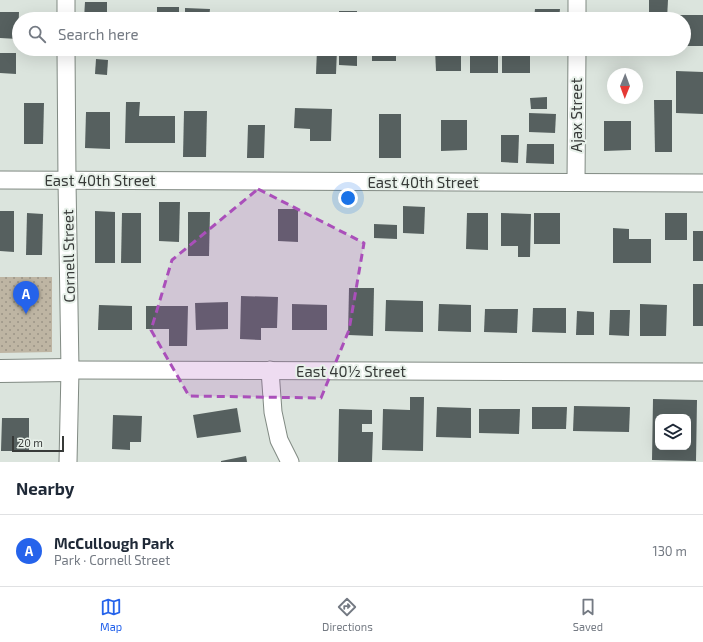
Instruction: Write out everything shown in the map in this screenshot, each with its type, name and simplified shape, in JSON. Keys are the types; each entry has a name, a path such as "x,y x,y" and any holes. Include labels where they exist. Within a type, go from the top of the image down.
{"street":[{"path":"66,0 66,12"},
{"path":"577,0 577,12"},
{"name":"Cornell Street","path":"66,56 66,180 70,370 68,462"},
{"name":"Ajax Street","path":"576,182 577,56"},
{"name":"East 40th Street","path":"0,180 703,183"},
{"path":"270,370 273,412 279,440 290,462"},
{"name":"East 40½ Street","path":"0,371 270,370 703,372"}],"highlighted area":[{"path":"258,189 364,243 349,330 321,398 189,396 151,330 172,260"}],"shaded area":[{"path":"0,277 52,277 52,352 0,353"}],"building":[{"path":"649,0 668,0 667,12 649,12"},
{"path":"85,2 107,2 107,12 84,12"},
{"path":"157,7 179,7 179,12 157,12"},
{"path":"185,8 210,9 210,12 185,12"},
{"path":"535,9 560,9 560,12 535,12"},
{"path":"339,11 357,11 357,12"},
{"path":"0,12 12,12 12,39 0,38"},
{"path":"691,15 703,15 703,46 691,46"},
{"path":"0,53 12,53 12,56 16,56 16,74 0,73"},
{"path":"317,56 337,56 336,74 316,74"},
{"path":"339,56 357,56 357,66 339,65"},
{"path":"372,56 396,56 396,61 372,61"},
{"path":"435,56 461,56 461,71 436,71"},
{"path":"470,56 498,56 498,73 470,73"},
{"path":"502,56 530,56 530,73 502,73"},
{"path":"96,59 108,60 107,75 95,74"},
{"path":"676,71 703,72 703,114 676,113"},
{"path":"547,97 547,109 531,109 530,98"},
{"path":"654,100 672,100 672,152 655,152"},
{"path":"126,102 140,102 139,116 175,116 175,143 125,143"},
{"path":"24,103 44,103 43,144 24,144"},
{"path":"295,108 332,109 331,141 310,141 310,129 294,128"},
{"path":"184,111 207,111 206,157 183,157"},
{"path":"86,112 110,112 110,149 85,148"},
{"path":"529,113 556,114 555,133 529,132"},
{"path":"379,114 401,114 401,158 379,158"},
{"path":"441,120 467,120 467,150 441,151"},
{"path":"604,121 631,121 631,150 604,151"},
{"path":"248,125 265,125 264,158 247,158"},
{"path":"501,135 519,135 518,163 501,162"},
{"path":"527,144 554,144 554,164 526,163"},
{"path":"159,202 180,202 179,242 159,241"},
{"path":"403,206 425,207 424,234 403,233"},
{"path":"278,209 298,209 298,242 278,241"},
{"path":"0,211 14,211 14,252 0,251"},
{"path":"95,211 115,212 115,263 95,263"},
{"path":"188,212 210,212 209,256 188,256"},
{"path":"27,213 43,214 42,255 26,255"},
{"path":"122,213 141,213 141,263 121,263"},
{"path":"467,213 488,213 488,250 466,249"},
{"path":"501,213 531,214 530,257 518,257 518,246 501,246"},
{"path":"534,213 560,213 560,244 534,244"},
{"path":"665,213 687,213 687,240 665,240"},
{"path":"374,224 397,225 397,239 374,238"},
{"path":"613,228 629,229 629,239 651,239 651,263 613,263"},
{"path":"693,231 703,231 703,261 693,261"},
{"path":"693,284 703,284 703,326 693,326"},
{"path":"349,288 374,288 373,336 348,335"},
{"path":"241,296 278,297 277,328 261,328 261,340 240,339"},
{"path":"386,300 423,301 423,332 385,331"},
{"path":"228,302 228,329 196,330 195,303"},
{"path":"292,304 327,305 327,330 292,330"},
{"path":"439,304 471,305 471,332 438,331"},
{"path":"640,304 667,305 666,336 640,336"},
{"path":"99,305 132,306 132,330 98,330"},
{"path":"146,306 188,306 187,346 169,346 169,329 146,329"},
{"path":"533,308 566,308 566,333 532,332"},
{"path":"485,309 518,309 517,333 484,332"},
{"path":"610,310 630,310 629,336 609,335"},
{"path":"577,311 594,312 594,335 576,335"},
{"path":"410,397 424,397 423,451 382,450 383,409 410,410"},
{"path":"653,399 697,400 696,461 652,460"},
{"path":"574,406 630,407 629,432 573,431"},
{"path":"437,407 471,408 471,438 436,437"},
{"path":"532,407 567,407 566,429 532,429"},
{"path":"237,408 241,432 197,438 193,415"},
{"path":"339,409 372,410 372,424 362,424 362,432 373,432 372,462 338,462"},
{"path":"479,409 520,409 519,434 479,433"},
{"path":"113,415 142,416 141,442 130,442 130,450 112,449"},
{"path":"2,418 29,418 29,451 1,451"},
{"path":"246,456 247,462 221,462 221,461"}],"place":[{"name":"McCullough Park","path":"26,314"}]}
